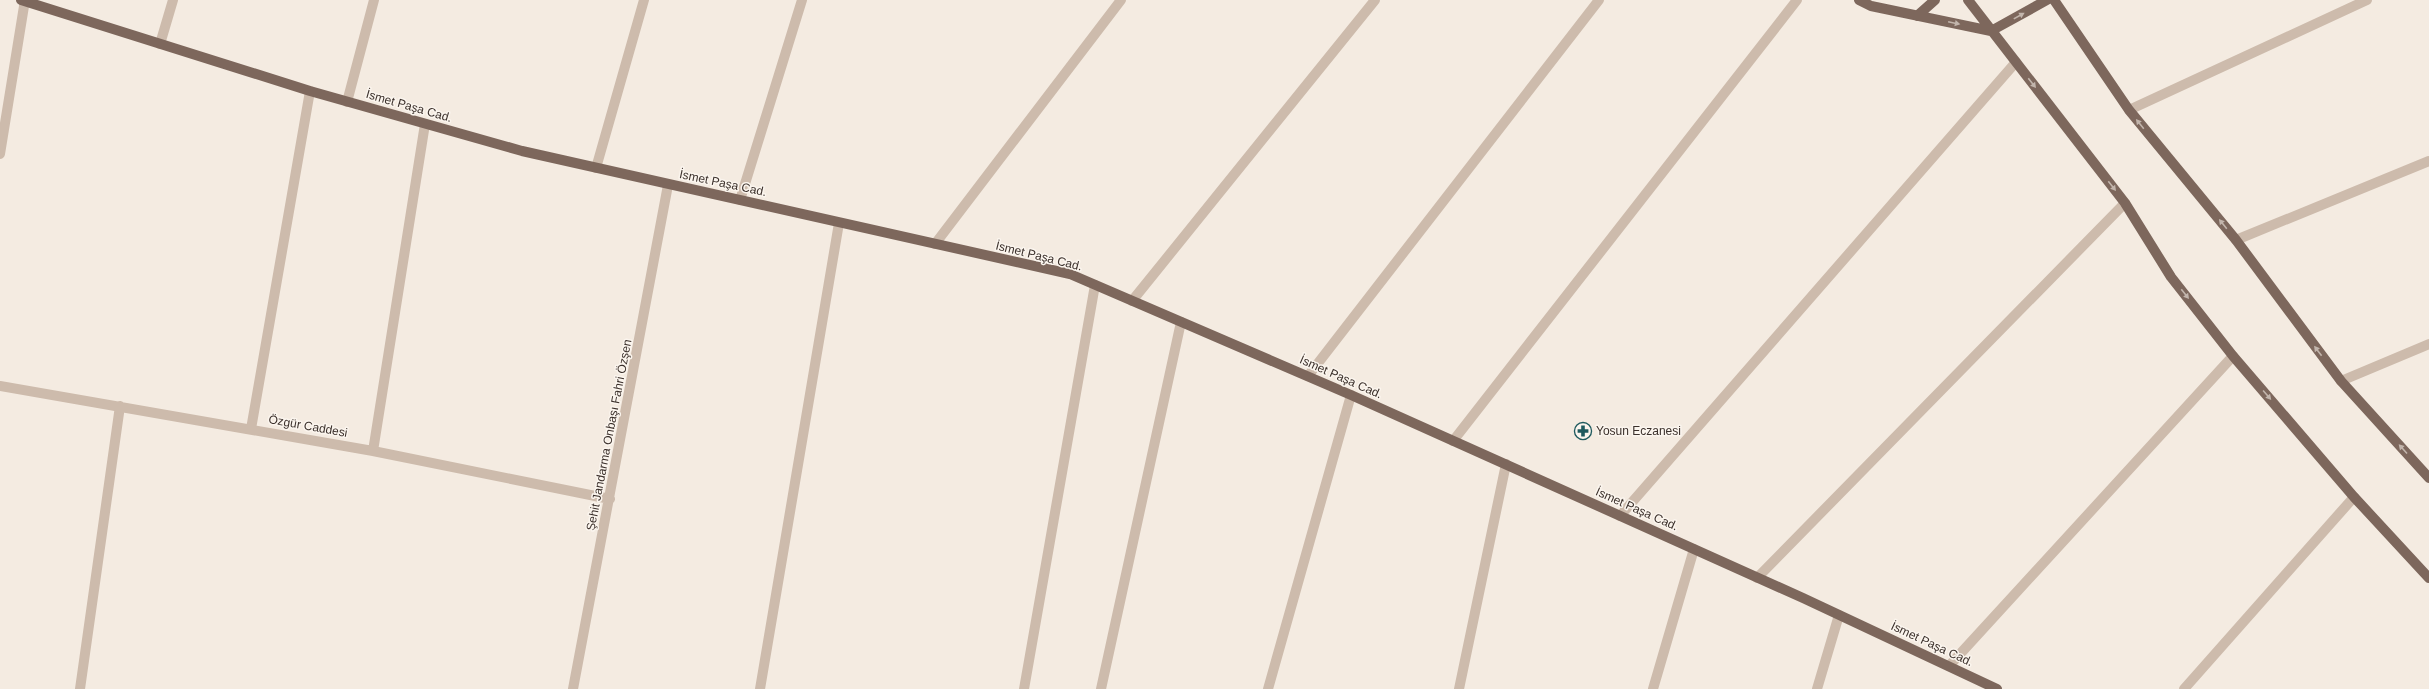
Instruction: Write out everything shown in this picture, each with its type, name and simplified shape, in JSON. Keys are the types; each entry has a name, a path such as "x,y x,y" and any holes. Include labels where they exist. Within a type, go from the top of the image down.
{"main road":[{"name":"İsmet Paşa Cad.","path":"23,0 310,91 522,151 668,185 1070,274 1308,376 1506,464 1839,615 1997,689"},
{"path":"1859,0 1871,6 1991,31 2047,0"},
{"path":"1917,16 1934,0"},
{"path":"1968,0 2125,203 2172,277 2233,356 2354,497 2429,578"},
{"path":"2054,0 2129,110 2236,240 2341,381 2429,478"}],"street":[{"path":"0,154 23,0"},
{"path":"160,44 173,0"},
{"path":"347,102 374,0"},
{"path":"596,168 644,0"},
{"path":"740,200 802,0"},
{"path":"935,244 1120,0"},
{"path":"1132,301 1375,0"},
{"path":"1308,376 1599,0"},
{"path":"1453,441 1797,0"},
{"path":"2129,110 2367,0"},
{"path":"1620,516 2016,62"},
{"path":"251,429 310,91"},
{"path":"373,451 425,124"},
{"path":"2236,240 2429,161"},
{"name":"Şehit Jandarma Onbaşı Fahri Özşen","path":"574,689 668,185"},
{"path":"1757,578 2125,203"},
{"path":"760,689 839,223"},
{"path":"1024,689 1095,285"},
{"path":"1101,689 1181,322"},
{"path":"2341,381 2429,344"},
{"path":"1949,666 2233,356"},
{"name":"Özgür Caddesi","path":"0,386 373,451 610,499"},
{"path":"1268,689 1351,395"},
{"path":"80,689 120,406"},
{"path":"1459,689 1506,464"},
{"path":"2184,689 2354,497"},
{"path":"1653,689 1694,549"},
{"path":"1817,689 1839,615"}],"place":[{"name":"Yosun Eczanesi","path":"1583,431"}]}
